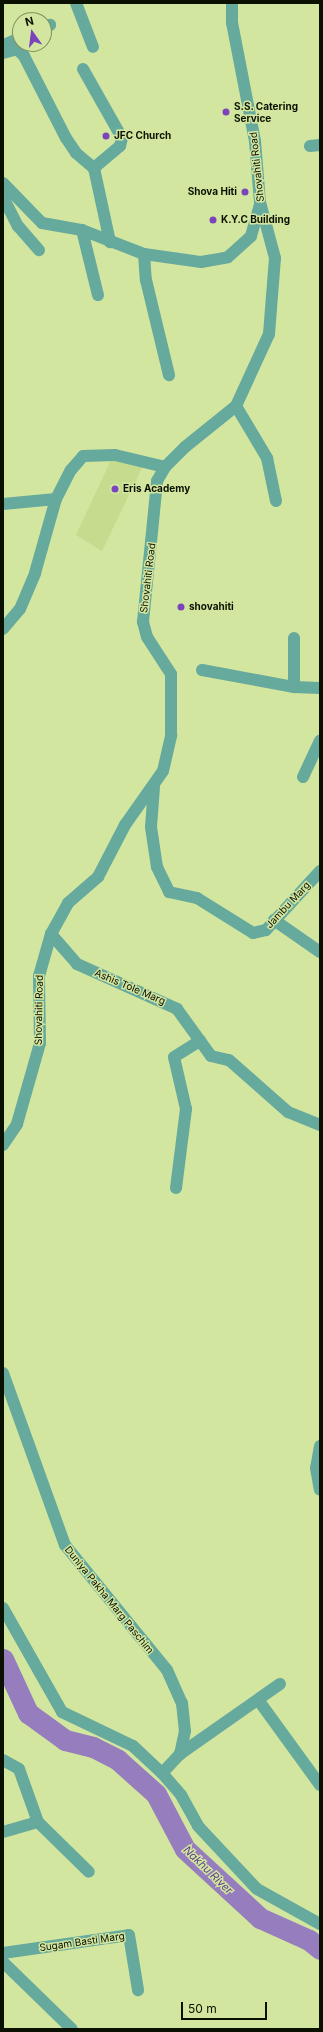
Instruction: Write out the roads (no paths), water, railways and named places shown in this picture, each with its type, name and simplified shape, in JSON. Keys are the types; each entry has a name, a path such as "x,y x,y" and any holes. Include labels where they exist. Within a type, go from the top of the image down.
{"street":[{"path":"76,3 93,47"},
{"name":"Shovahiti Road","path":"3,1145 17,1124 40,1043 39,976 51,934 68,903 98,878 125,825 154,787 163,771 171,735 171,674 148,637 143,622 143,600 157,480 164,467 236,406 269,334 275,258 260,202 255,141 232,23 232,3"},
{"path":"10,45 76,153 94,168 103,197 110,242"},
{"path":"83,69 122,138 120,146 94,168"},
{"path":"3,183 6,196 18,226 39,250"},
{"path":"6,196 42,223 82,230 144,254 201,262 228,257 251,236 260,202"},
{"path":"82,230 98,296"},
{"path":"144,254 146,280 169,376"},
{"path":"236,406 267,458 276,501"},
{"path":"3,629 20,609 35,573 56,499 71,470 83,456 115,455 164,467"},
{"path":"3,504 56,499"},
{"path":"294,638 294,687"},
{"path":"202,670 294,687 320,688"},
{"path":"303,777 320,741"},
{"name":"Jambu Marg","path":"154,787 151,827 164,887 169,892 197,898 253,933 266,930 320,871"},
{"path":"274,920 320,952"},
{"name":"Ashis Tole Marg","path":"51,934 77,964 177,1009 210,1056 229,1060 288,1112 320,1126"},
{"path":"176,1188 186,1109 174,1057 200,1041"},
{"name":"Duniya Pakha Marg Paschim","path":"3,1373 65,1545 174,1682 182,1703 185,1731 180,1754"},
{"path":"320,1446 316,1468 320,1490"},
{"path":"3,1608 62,1712 133,1746 162,1773 181,1796 198,1826 257,1889 269,1899 320,1924"},
{"path":"162,1773 180,1754 259,1702 280,1684"},
{"path":"259,1702 320,1785"},
{"path":"3,1760 19,1769 38,1822 89,1872"},
{"path":"3,1832 38,1822"},
{"name":"Sugam Basti Marg","path":"3,1953 129,1935 138,1990"},
{"path":"3,1962 72,2029"}],"waterway":[{"name":"Nakhu River","path":"3,1659 28,1713 65,1740 93,1747 118,1760 156,1794 185,1849 260,1918 309,1940 320,1949"}],"place":[{"name":"S.S. Catering Service","path":"226,112"},
{"name":"JFC Church","path":"106,136"},
{"name":"Shova Hiti","path":"245,192"},
{"name":"K.Y.C Building","path":"213,220"},
{"name":"Eris Academy","path":"115,489"},
{"name":"shovahiti","path":"181,607"}]}
